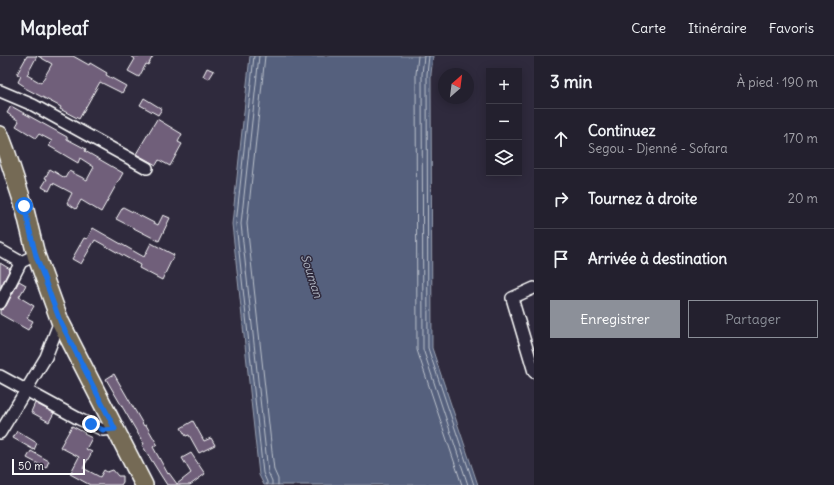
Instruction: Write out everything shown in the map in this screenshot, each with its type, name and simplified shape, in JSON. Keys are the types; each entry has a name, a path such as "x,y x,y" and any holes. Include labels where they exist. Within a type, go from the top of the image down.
{"main road":[{"path":"0,135 24,206 36,256 60,321 144,485"}],"street":[{"path":"0,91 33,105 147,168"},
{"path":"0,250 21,262"},
{"path":"0,303 21,262 36,256"},
{"path":"534,288 512,298 534,372"},
{"path":"0,433 46,357 60,321"},
{"path":"0,376 79,419 103,430 115,429"}],"water":[{"name":"Souman","path":"250,56 433,56 431,74 432,348 478,485 264,485 259,475 232,224"}],"building":[{"path":"27,56 37,56 27,75 41,83 52,64 38,56 73,56 89,65 90,63 107,73 106,75 126,86 122,93 100,82 79,119 60,109 61,107 23,87 24,86 18,82 21,76 17,74"},
{"path":"131,56 153,56 148,65 146,64 139,77 128,71 135,59"},
{"path":"207,68 214,71 209,79 203,76"},
{"path":"144,98 162,109 158,115 140,105"},
{"path":"11,106 67,137 67,139 86,149 85,151 123,173 101,212 81,200 76,209 67,203 72,193 53,183 49,191 42,187 47,179 45,178 50,169 65,178 69,171 87,180 94,167 80,158 78,163 49,146 52,141 39,134 36,138 16,126 19,121 7,113"},
{"path":"157,119 182,134 178,142 182,144 170,166 159,160 156,165 136,154"},
{"path":"123,207 158,225 163,215 170,218 159,241 116,219"},
{"path":"93,228 144,257 151,243 174,255 162,280 139,268 140,265 95,240 81,264 72,259 84,238 87,239"},
{"path":"0,263 10,269 0,288"},
{"path":"19,281 26,285 19,297 34,306 27,318 33,321 28,330 0,314 0,310 6,306"},
{"path":"114,374 144,426 146,425 157,444 153,447 168,474 169,473 177,484 191,473 182,458 191,453 205,474 190,485 167,485 142,445 144,444 106,379"},
{"path":"35,403 54,413 49,422 31,412"},
{"path":"193,421 204,441 211,438 215,445 199,453 189,435 186,436 181,428"},
{"path":"72,426 92,438 86,449 92,452 83,468 100,477 104,470 107,472 113,470 118,476 123,476 123,482 121,485 90,485 70,474 79,457 60,447"},
{"path":"17,431 37,443 34,450 13,438"},
{"path":"31,451 49,461 46,468 27,458"}],"route":[{"path":"24,206 36,256 60,321 115,429 103,430 91,424"}]}
